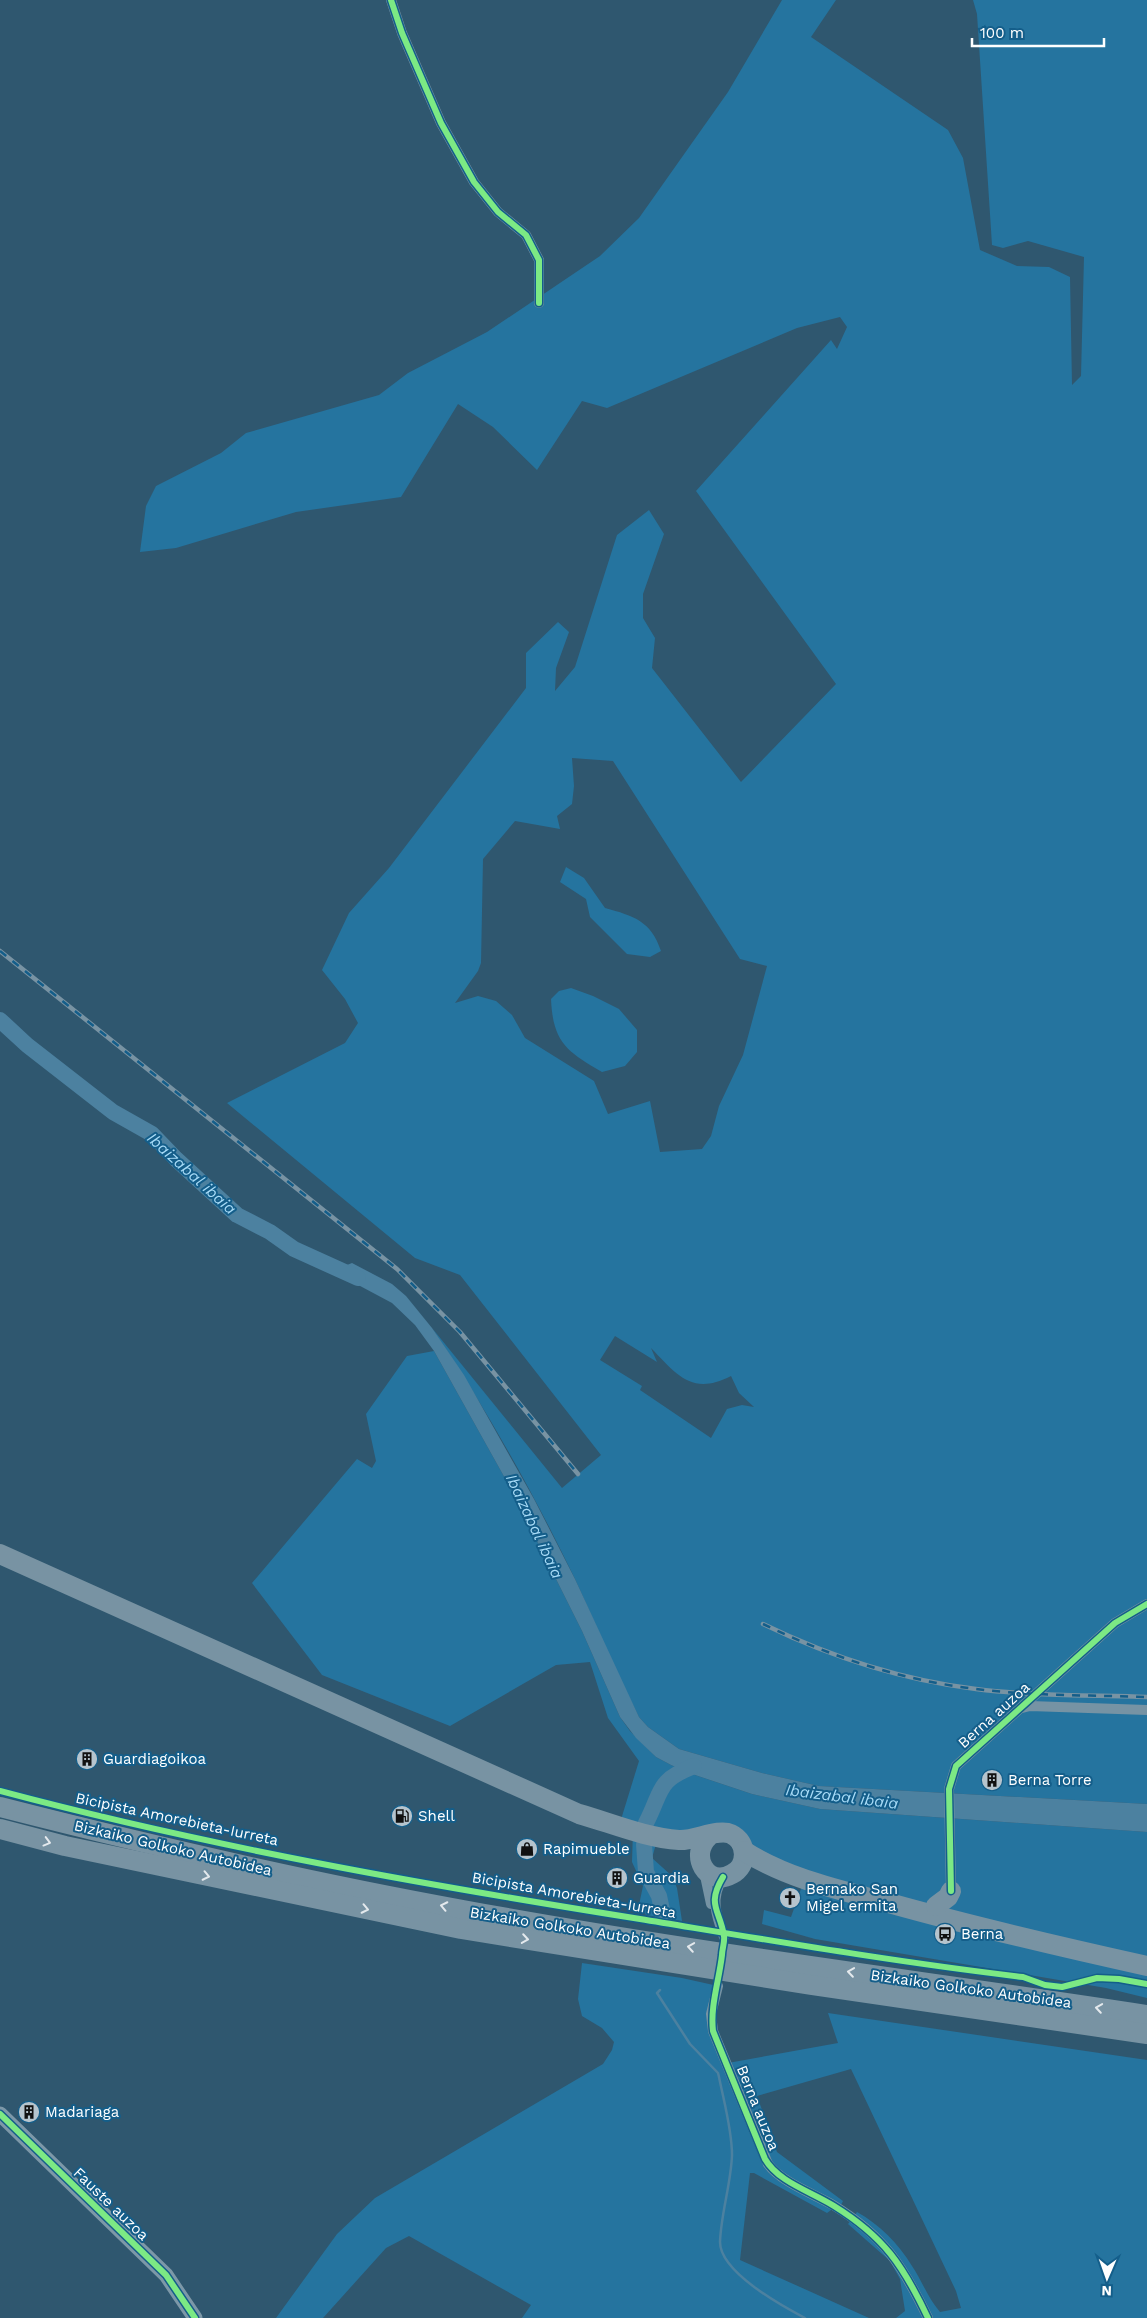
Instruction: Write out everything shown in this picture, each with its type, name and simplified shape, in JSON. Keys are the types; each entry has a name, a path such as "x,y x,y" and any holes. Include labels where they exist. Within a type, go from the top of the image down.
{"highway":[{"path":"0,1554 579,1814 662,1838 685,1840 723,1832 731,1834 741,1843 744,1859 730,1874"},
{"name":"Bizkaiko Golkoko Autobidea","path":"0,1807 157,1846 463,1910 778,1961 1147,2015"},
{"name":"Bizkaiko Golkoko Autobidea","path":"0,1829 65,1846 461,1929 802,1984 1147,2034"},
{"path":"702,1865 700,1848 709,1836"},
{"path":"662,1838 702,1865 709,1874 762,1871 787,1874 984,1930 1147,1966"},
{"path":"744,1851 787,1874"},
{"path":"945,1909 951,1891"},
{"path":"894,1905 918,1904 945,1909 984,1930"}],"street":[{"path":"391,0 402,33 443,126 474,182 498,212 526,234 539,260 539,303"},
{"name":"Berna auzoa","path":"951,1891 949,1789 956,1766 1115,1623 1147,1604"},
{"path":"1017,1711 1030,1706 1147,1710"},
{"path":"702,1865 711,1906 716,1913"},
{"path":"724,1937 716,1913 715,1897 730,1874"},
{"name":"Berna auzoa","path":"718,1986 711,2014 713,2031 768,2164 780,2176 835,2207 879,2240 904,2271 928,2318"},
{"name":"Fauste auzoa","path":"0,2114 166,2274 195,2318"}],"shaded area":[{"path":"782,0 836,0 811,37 948,130 963,158 980,250 1017,266 1049,267 1070,277 1072,385 1081,376 1084,257 1028,241 1003,248 992,245 977,14 973,0 1147,0 1147,1804 819,1786 762,1773 679,1749 648,1727 639,1717 575,1579 526,1482 490,1420 432,1328 562,1488 601,1455 460,1275 415,1258 227,1103 345,1043 358,1023 345,999 322,970 349,913 389,868 526,688 526,653 558,622 569,632 556,668 555,691 575,667 617,535 649,510 664,534 643,594 643,618 655,638 652,668 741,782 836,684 696,491 831,340 837,349 847,327 840,317 797,328 607,408 582,401 537,470 493,427 458,404 401,497 296,512 176,548 140,552 146,506 156,486 221,453 246,433 379,395 408,373 487,332 600,256 639,218 728,92","holes":["572,758 613,761 740,959 767,966 743,1055 719,1106 711,1136 702,1149 660,1152 650,1101 608,1114 594,1081 525,1038 512,1015 496,1001 478,996 455,1003 478,971 481,963 483,859 515,821 560,829 557,816 572,804 574,786","615,1336 657,1362 651,1348 669,1367 686,1380 706,1384 731,1376 739,1393 754,1407 742,1405 727,1409 711,1438 640,1390 642,1386 600,1360"]},
{"path":"566,867 584,878 605,908 633,917 647,926 661,951 650,957 627,954 590,917 586,899 560,882"},
{"path":"571,988 619,1009 637,1030 637,1052 625,1066 602,1072 579,1058 564,1044 555,1026 551,999 559,991"},
{"path":"434,1351 511,1489 582,1631 620,1717 630,1731 656,1757 692,1774 752,1794 820,1809 1147,1832 1147,1998 1106,1988 815,1939 762,1924 764,1910 791,1917 802,1886 741,1843 658,1837 652,1858 672,1876 677,1888 682,1921 646,1915 639,1905 643,1886 632,1862 633,1830 619,1826 639,1761 608,1718 590,1662 556,1665 450,1726 322,1675 252,1583 357,1459 372,1468 376,1461 366,1414 407,1356"},
{"path":"582,1963 682,1978 718,1986 711,2013 728,2063 838,2043 828,2013 1147,2060 1147,2318 896,2318 905,2311 900,2279 890,2261 848,2224 857,2212 888,2235 901,2250 940,2312 961,2308 956,2291 851,2069 757,2096 777,2152 843,2201 841,2205 827,2213 754,2173 750,2173 740,2260 869,2318 522,2318 531,2305 409,2236 386,2248 323,2318 276,2318 337,2234 375,2198 603,2064 612,2050 614,2042 602,2028 582,2016 578,1999"}],"water":[{"path":"352,1263 392,1284 406,1296 432,1328 464,1375 534,1499 575,1579 639,1717 648,1727 679,1749 762,1773 819,1786 1147,1804 1147,1832 820,1809 752,1794 692,1774 656,1757 636,1738 620,1717 582,1631 511,1489 434,1351 415,1325 392,1303 332,1271"}],"waterway":[{"name":"Ibaizabal ibaia","path":"0,1020 27,1045 113,1112 152,1134 176,1159 237,1215 270,1232 294,1249 358,1278"},
{"path":"646,1823 662,1788 667,1782 682,1771 694,1766"},
{"path":"644,1844 646,1872 659,1896 664,1919"},
{"path":"660,1990 657,1993 690,2044 718,2073 719,2077 732,2145 730,2177 720,2242 723,2253 730,2265 754,2287 805,2318"}],"railway":[{"path":"0,951 397,1269 460,1332 578,1474"},
{"path":"763,1624 841,1657 921,1680 976,1689 1018,1693 1147,1697"}],"cycle path":[{"path":"391,0 402,33 441,123 474,182 498,212 526,235 539,260 539,303"},
{"path":"951,1891 949,1789 956,1766 1115,1623 1147,1604"},
{"name":"Bicipista Amorebieta-Iurreta","path":"0,1791 158,1830 318,1863 479,1893 927,1965 1023,1977 1045,1985 1062,1987 1097,1978 1119,1979 1147,1984"},
{"path":"723,1877 715,1894 716,1907 724,1938 714,2003 713,2031 765,2159 778,2174 834,2206 879,2241 910,2282 928,2318"},
{"path":"0,2114 166,2275 195,2318"}],"place":[{"name":"Guardiagoikoa","path":"87,1759"},
{"name":"Berna Torre","path":"992,1780"},
{"name":"Shell","path":"402,1816"},
{"name":"Rapimueble","path":"527,1849"},
{"name":"Guardia","path":"617,1878"},
{"name":"Bernako San Migel ermita","path":"790,1898"},
{"name":"Berna","path":"945,1934"},
{"name":"Madariaga","path":"29,2112"}]}
